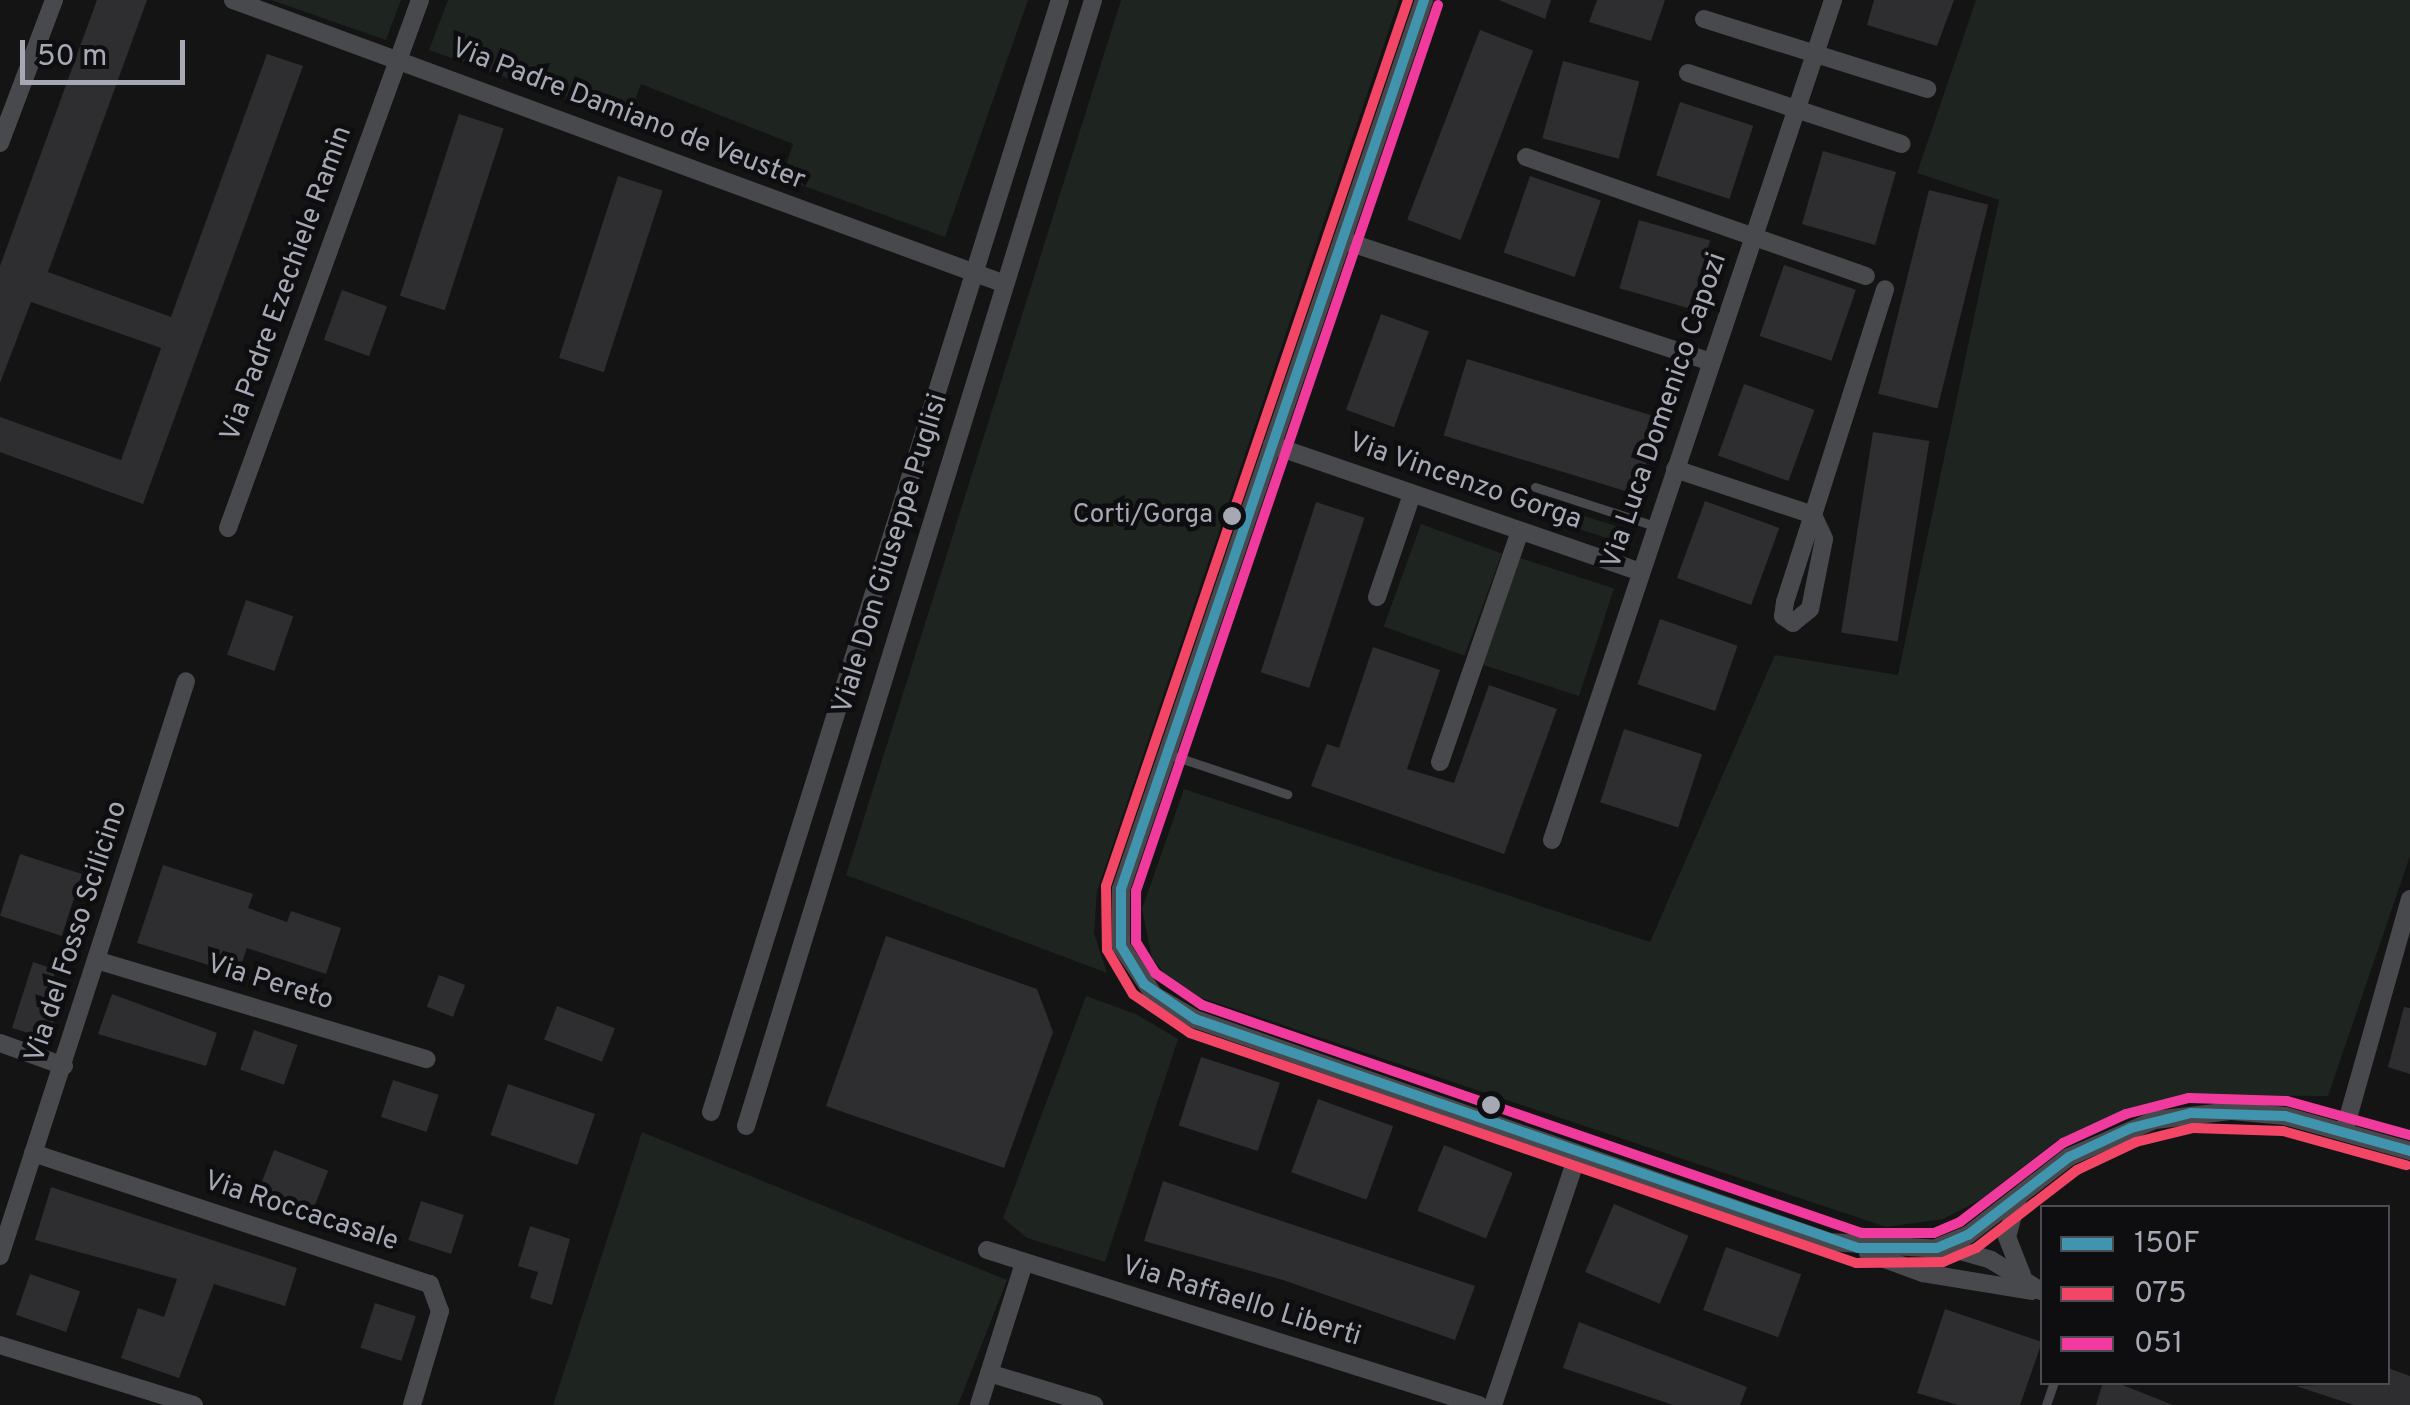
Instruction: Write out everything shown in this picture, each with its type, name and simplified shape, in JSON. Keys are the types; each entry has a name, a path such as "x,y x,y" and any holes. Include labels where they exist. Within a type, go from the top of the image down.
{"street":[{"path":"0,143 54,0"},
{"name":"Via Padre Damiano de Veuster","path":"233,0 1002,283"},
{"name":"Via Padre Ezechiele Ramin","path":"228,528 420,0"},
{"name":"Viale Don Giuseppe Puglisi","path":"711,1112 1060,0"},
{"name":"Viale Don Giuseppe Puglisi","path":"746,1126 1092,0"},
{"path":"1424,0 1168,754 1117,916 1121,946 1154,995 1194,1019 1922,1273 2040,1292"},
{"name":"Via Luca Domenico Capozi","path":"1552,840 1833,0"},
{"path":"1704,19 1927,90"},
{"path":"1688,73 1901,144"},
{"path":"1526,157 1866,276"},
{"path":"1342,240 1710,362"},
{"path":"1675,469 1813,514 1824,538 1810,609 1793,624 1782,612 1813,514 1885,289"},
{"name":"Via Vincenzo Gorga","path":"1272,445 1640,572"},
{"path":"1377,598 1412,494"},
{"path":"1440,762 1520,531"},
{"name":"Via del Fosso Scilicino","path":"0,1256 186,680"},
{"path":"2344,1132 2410,898"},
{"path":"776,905 810,914"},
{"name":"Via Pereto","path":"96,960 428,1059"},
{"path":"0,1043 64,1066"},
{"path":"1936,1248 1968,1235 2021,1191 2104,1140 2192,1113 2284,1116 2410,1151"},
{"name":"Via Roccacasale","path":"32,1153 430,1284 440,1311 412,1405"},
{"path":"1493,1405 1578,1154"},
{"path":"2021,1191 2008,1222 2008,1250 2022,1276 2040,1290"},
{"path":"1858,1248 1936,1248 1991,1260 2040,1291"},
{"name":"Via Raffaello Liberti","path":"987,1250 1479,1405"},
{"path":"980,1405 1024,1263"},
{"path":"0,1345 194,1405"},
{"path":"989,1373 1094,1405"}],"lane":[{"path":"1535,487 1656,526"},
{"path":"1168,754 1287,794"}],"shaded area":[{"path":"271,0 401,0 386,40"},
{"path":"448,0 1028,0 945,237 782,178 793,144 641,84 627,121 429,50"},
{"path":"1121,0 1399,0 1097,891 1094,933 1107,973 846,875"},
{"path":"1976,0 2410,0 2410,856 2328,1096 2182,1095 2059,1139 1980,1200 1943,1219 1886,1227 1178,990 1152,958 1142,909 1184,789 1650,942 1775,655 1898,675 1999,200 1917,173"},
{"path":"1529,498 1636,533 1631,546 1525,511"},
{"path":"1421,524 1502,553 1465,656 1384,626"},
{"path":"1517,557 1614,589 1579,696 1482,664"},
{"path":"1086,996 1136,1014 1178,1039 1105,1262 1027,1238 1003,1218"},
{"path":"642,1132 1007,1280 958,1405 553,1405"}],"building":[{"path":"97,0 147,0 48,272 171,317 267,54 303,66 143,504 0,452 0,417 121,460 161,348 31,302 0,383 0,266"},
{"path":"1499,0 1551,0 1545,19"},
{"path":"1597,0 1665,0 1651,41 1589,22"},
{"path":"1874,0 1954,0 1937,46 1867,25"},
{"path":"1480,30 1533,50 1460,240 1407,220"},
{"path":"1563,61 1639,81 1619,159 1542,138"},
{"path":"1680,102 1753,126 1729,199 1656,175"},
{"path":"459,114 504,129 445,310 400,296"},
{"path":"1823,151 1896,172 1875,245 1802,224"},
{"path":"618,176 663,191 604,372 559,358"},
{"path":"1530,176 1601,200 1575,277 1504,253"},
{"path":"1929,190 1988,205 1937,409 1878,394"},
{"path":"1639,220 1710,240 1691,309 1619,288"},
{"path":"1784,265 1856,290 1831,361 1760,336"},
{"path":"342,290 387,306 369,356 324,340"},
{"path":"1381,314 1429,331 1394,427 1346,410"},
{"path":"1467,359 1660,418 1637,495 1444,436"},
{"path":"1744,384 1814,410 1788,481 1718,455"},
{"path":"1873,432 1929,441 1898,641 1841,633"},
{"path":"1705,501 1779,528 1751,605 1677,578"},
{"path":"1316,502 1365,518 1309,688 1261,672"},
{"path":"246,600 293,616 274,671 227,655"},
{"path":"1660,619 1738,646 1715,711 1638,684"},
{"path":"1373,647 1440,670 1407,769 1454,783 1489,685 1557,709 1504,854 1311,786 1327,744 1339,748"},
{"path":"1624,729 1702,754 1678,828 1600,802"},
{"path":"20,854 82,874 62,936 0,916"},
{"path":"163,865 253,894 248,908 287,922 291,911 341,928 326,974 247,948 238,974 137,943"},
{"path":"886,936 1037,989 1053,1032 1004,1168 826,1106"},
{"path":"33,962 56,970 44,1002 59,1006 48,1039 12,1028"},
{"path":"439,975 465,985 453,1017 427,1007"},
{"path":"112,994 217,1033 206,1066 98,1034"},
{"path":"557,1006 615,1028 602,1062 544,1040"},
{"path":"2404,1007 2410,1008 2410,1074 2388,1067"},
{"path":"254,1030 297,1045 284,1085 240,1070"},
{"path":"1201,1057 1280,1083 1258,1151 1179,1125"},
{"path":"393,1080 439,1095 427,1132 381,1117"},
{"path":"508,1084 595,1114 577,1165 490,1135"},
{"path":"1318,1099 1393,1126 1366,1200 1291,1172"},
{"path":"1444,1145 1513,1173 1486,1239 1417,1211"},
{"path":"274,1150 328,1171 313,1210 259,1189"},
{"path":"1163,1181 1475,1286 1455,1340 1283,1280 1144,1241"},
{"path":"51,1187 297,1268 285,1306 214,1284 179,1378 121,1358 138,1308 164,1317 177,1279 35,1240"},
{"path":"421,1201 464,1215 451,1254 408,1240"},
{"path":"1614,1204 1689,1236 1660,1304 1585,1272"},
{"path":"530,1226 570,1239 552,1305 530,1298 538,1272 518,1266"},
{"path":"1726,1247 1801,1274 1778,1337 1703,1310"},
{"path":"30,1274 80,1291 66,1332 16,1315"},
{"path":"375,1303 416,1316 401,1361 360,1348"},
{"path":"1945,1309 2040,1341 2020,1405 1958,1405 1917,1393"},
{"path":"1579,1322 1747,1387 1740,1405 1673,1405 1563,1368"},
{"path":"2390,1369 2410,1376 2410,1405 2354,1405 2296,1386 2390,1385"},
{"path":"2102,1385 2123,1385 2173,1405 2096,1405"}],"transit line":[{"name":"075","path":"1408,0 1106,886 1107,950 1133,994 1190,1033 1856,1263 1943,1262 1976,1248 2077,1170 2136,1142 2193,1128 2283,1131 2406,1165"},
{"name":"150F","path":"1424,0 1121,889 1121,946 1144,984 1195,1019 1858,1248 1937,1248 1968,1235 2069,1157 2131,1128 2191,1113 2285,1116 2410,1151"},
{"name":"051","path":"1438,5 1136,891 1136,942 1155,973 1202,1005 1861,1233 1934,1233 1960,1222 2063,1143 2126,1114 2189,1098 2287,1101 2410,1135"}],"place":[{"name":"Corti/Gorga","path":"1232,516"}]}
